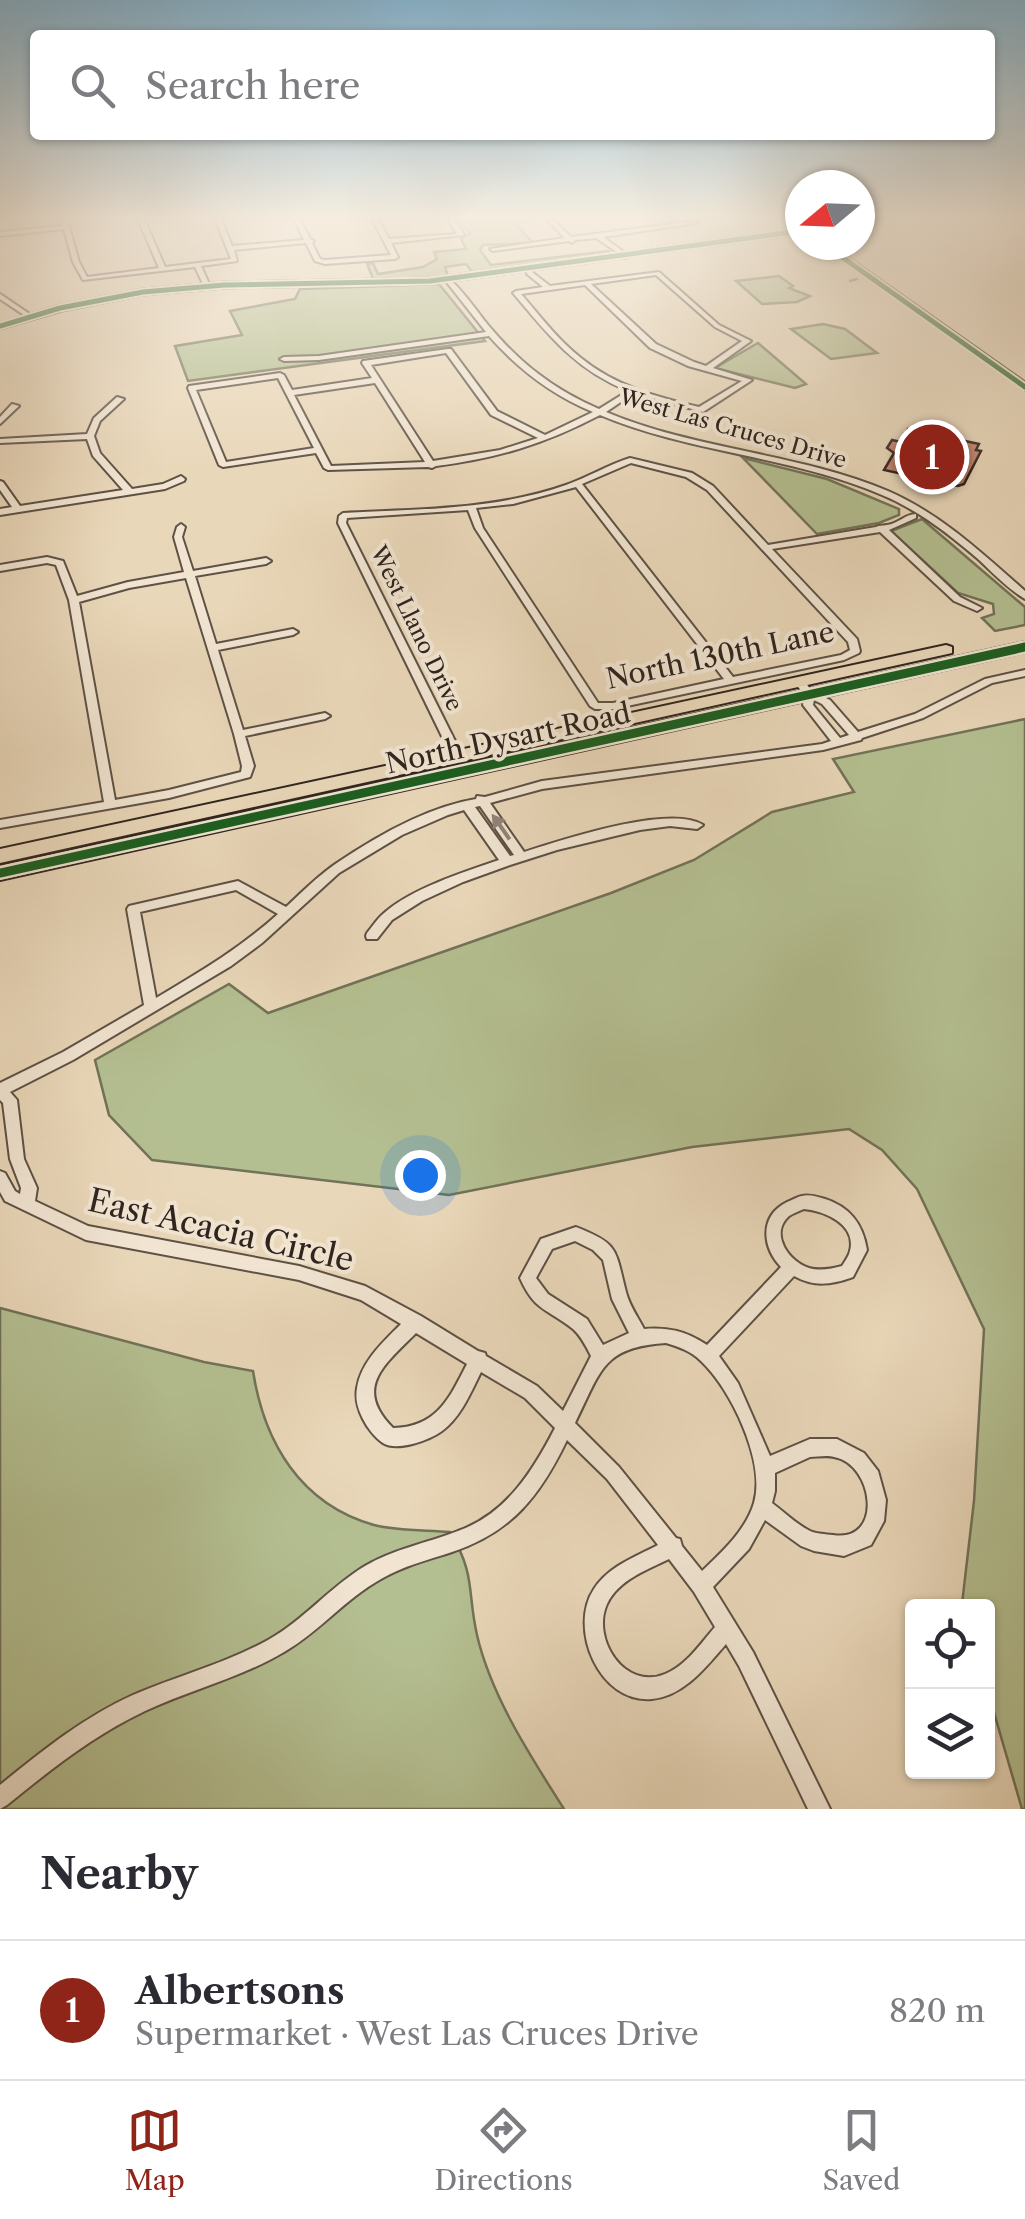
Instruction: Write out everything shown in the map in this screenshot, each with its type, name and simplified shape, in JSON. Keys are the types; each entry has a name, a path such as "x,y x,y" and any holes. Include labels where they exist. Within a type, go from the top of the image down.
{"main road":[{"name":"North Dysart Road","path":"0,873 804,688 1025,632"},
{"name":"North Dysart Road","path":"0,856 457,757 1025,647"}],"street":[{"path":"11,303 29,316"},
{"path":"0,326 89,303"},
{"name":"West Las Cruces Drive","path":"467,303 539,380 597,410 866,486 948,529 1025,596"},
{"path":"526,303 590,369 633,390 700,410 748,380 706,369 653,346 608,303"},
{"path":"691,303 717,326 747,341 706,369"},
{"path":"911,303 992,359 1025,387"},
{"path":"284,359 319,358 492,333"},
{"path":"432,466 366,363 448,351 494,413 546,439"},
{"path":"318,450 222,465 192,388 280,376 328,468 432,466 499,456 563,434 633,390"},
{"path":"289,393 377,380"},
{"path":"120,399 97,420 90,436 96,454 129,491"},
{"path":"0,403 15,406 0,422"},
{"path":"0,441 90,436"},
{"path":"472,507 578,484 630,460 688,475 710,488 765,548 880,527 918,514"},
{"path":"0,512 180,479"},
{"path":"0,484 18,508"},
{"path":"578,484 730,680"},
{"name":"North 130th Lane","path":"472,507 479,528 595,706 614,706 844,657 855,650 853,640 765,548"},
{"name":"West Llano Drive","path":"457,757 342,522 343,516 472,507"},
{"path":"880,527 956,599 977,608"},
{"path":"0,824 110,805 246,774 248,766 239,734 178,538 181,528"},
{"path":"0,568 56,560 74,600 110,805"},
{"path":"74,600 266,561"},
{"path":"212,648 293,632"},
{"path":"27,1202 29,1188 17,1159 10,1100 0,1091 242,953 315,884 410,827 481,799 542,785 761,758 839,744 919,716 989,681 1025,673"},
{"path":"804,688 826,702 856,738"},
{"path":"804,688 808,705 839,744"},
{"path":"239,734 326,716"},
{"path":"481,799 522,856"},
{"path":"466,804 506,860"},
{"path":"372,936 375,926 385,918 428,893 506,860 669,822 697,825"},
{"path":"151,1008 133,909 238,885 285,912"},
{"name":"East Acacia Circle","path":"0,1178 10,1196 86,1233 299,1273 365,1294 531,1392 613,1473 701,1585 728,1627 819,1809"},
{"path":"803,1202 816,1202 830,1206 852,1224 859,1250 847,1272 820,1279 792,1268 774,1246 774,1222 781,1212 803,1202"},
{"path":"601,1357 581,1324 550,1309 535,1296 528,1278 547,1244 576,1234 604,1246 616,1267 618,1295 638,1337"},
{"path":"709,1354 792,1268"},
{"path":"415,1322 365,1381 364,1399 372,1423 389,1437 408,1439 426,1434 452,1411 479,1359"},
{"path":"0,1798 108,1719 283,1642 374,1572 484,1530 532,1485 601,1357 638,1337 670,1338 709,1354 740,1402 767,1466 762,1508 749,1538 701,1585"},
{"path":"762,1508 812,1542 849,1547 866,1539 876,1520 878,1503 867,1469 837,1448 810,1448 767,1466"},
{"path":"673,1546 611,1581 594,1608 594,1641 603,1663 618,1679 646,1687 672,1684 728,1627"}],"green space":[{"path":"271,303 455,303 485,341 188,381 175,346 242,335 230,311"},
{"path":"823,324 845,329 877,353 831,359 791,329"},
{"path":"758,343 806,384 795,388 715,368"},
{"path":"743,458 827,479 899,509 899,515 879,523 817,534"},
{"path":"922,519 1025,607 1025,625 995,631 982,618 994,614 993,604 958,593 891,531"},
{"path":"1025,719 1025,1809 995,1716 995,1599 963,1599 974,1501 984,1329 917,1189 882,1150 849,1129 692,1147 449,1195 152,1160 109,1115 95,1060 229,984 268,1013 611,893 694,860 772,812 854,792 833,759"},
{"path":"0,1308 204,1362 253,1371 266,1422 277,1445 306,1486 325,1502 374,1525 450,1532 467,1572 477,1635 492,1681 513,1725 564,1809 0,1809"}],"building":[{"path":"908,429 979,444 976,450 981,451 964,484 958,486 884,470 894,453 887,448 892,440 901,442"}],"cycle path":[{"path":"0,326 84,303"},
{"path":"907,303 1025,387"},
{"path":"0,873 1025,647"}],"place":[{"name":"Albertsons","path":"932,457"}]}
